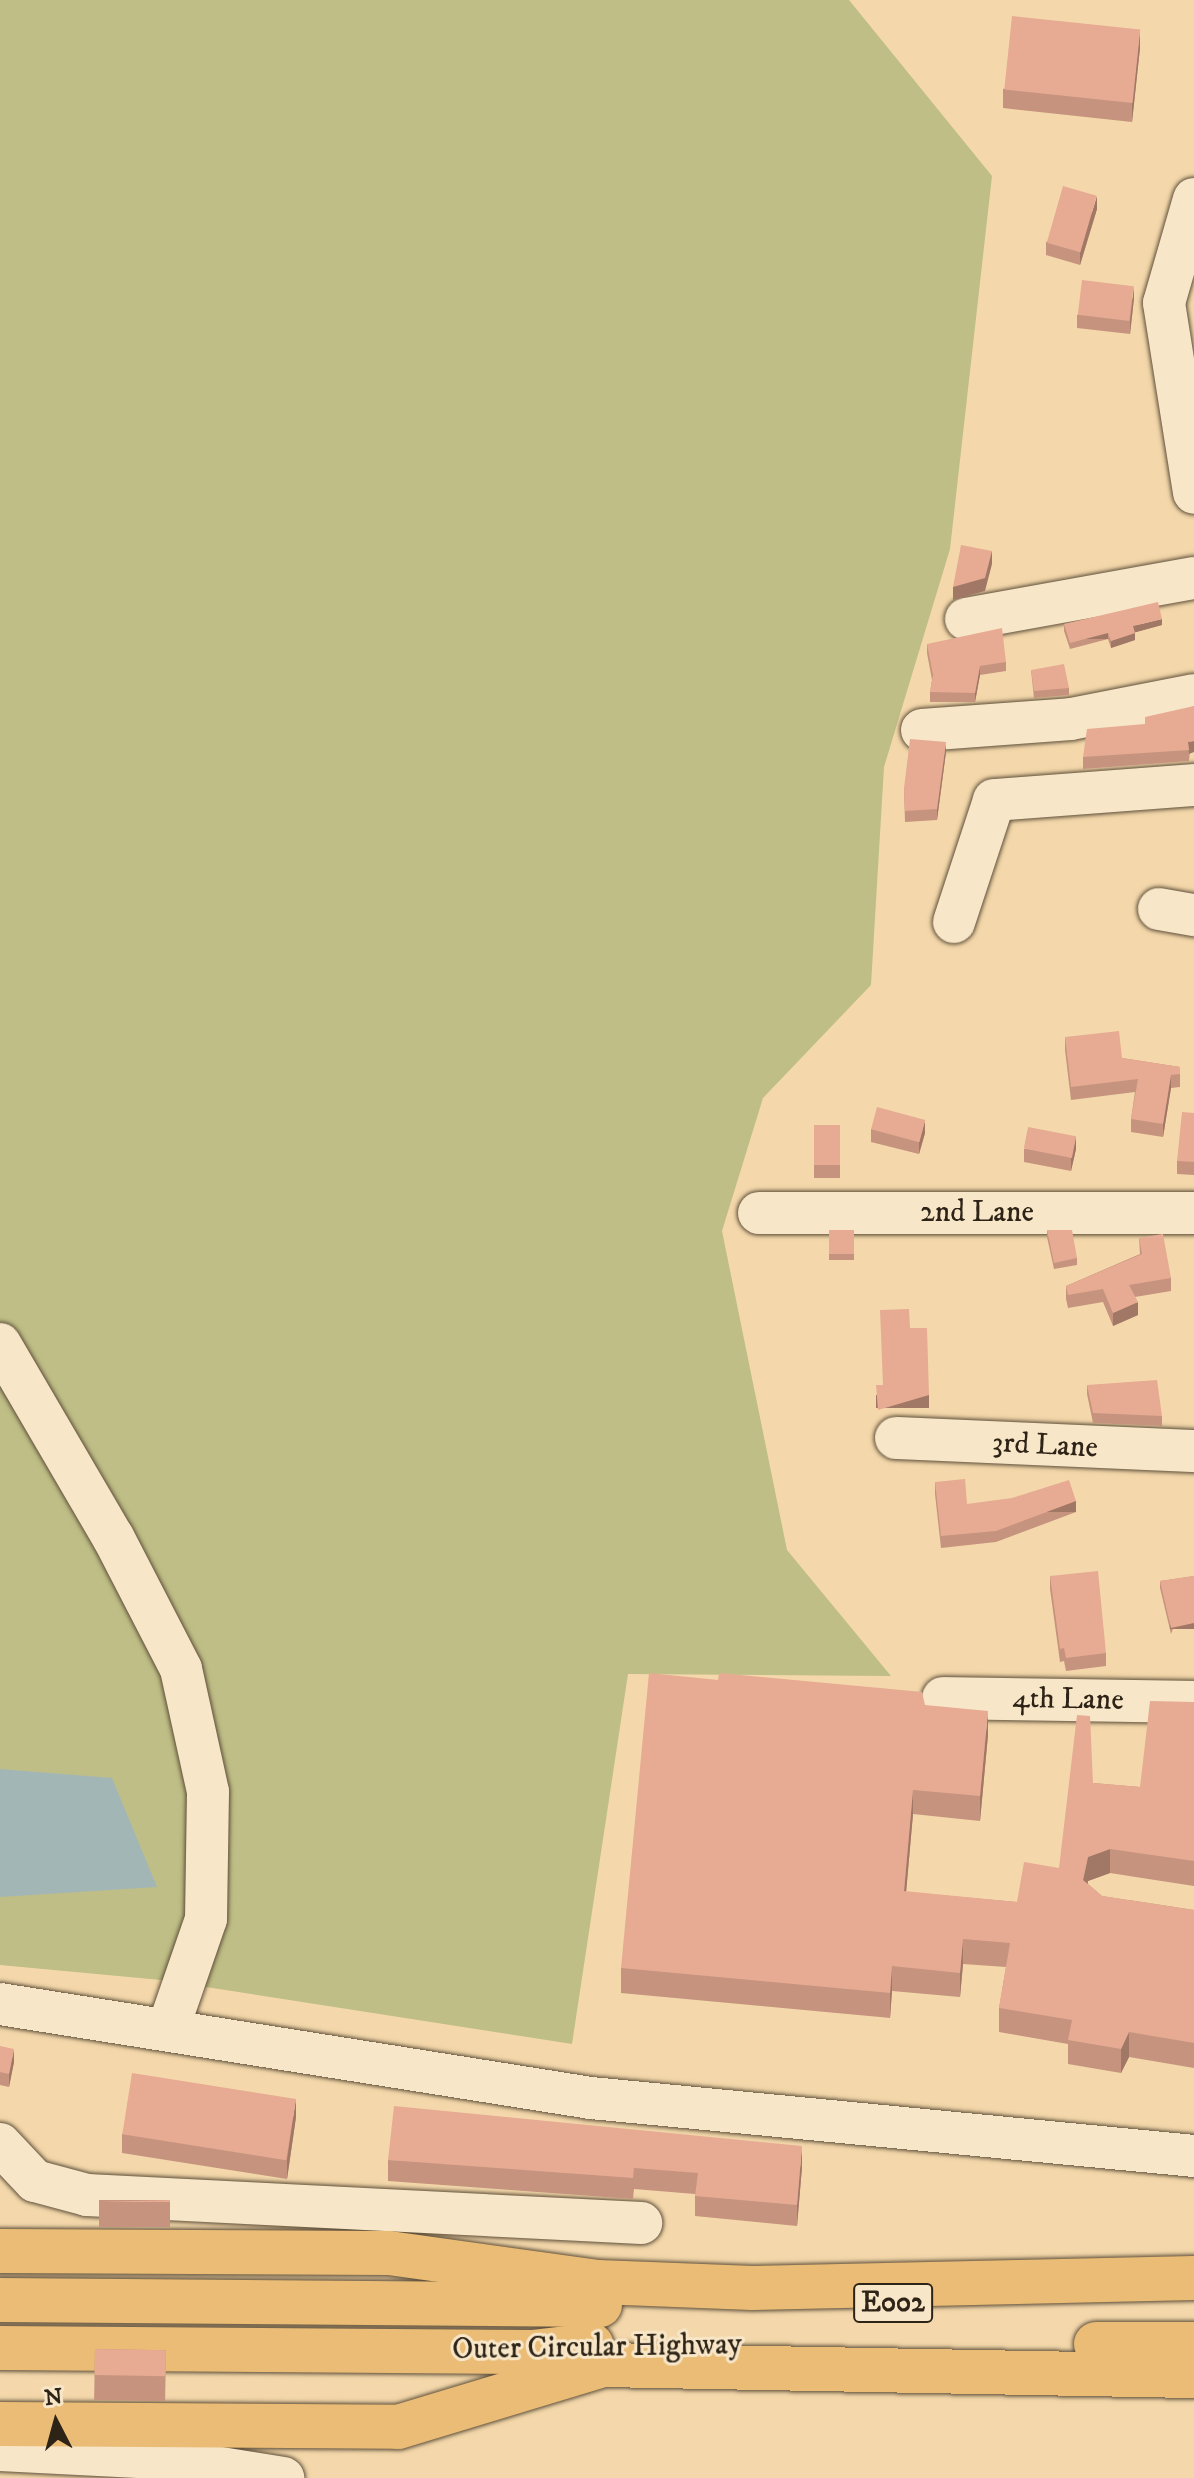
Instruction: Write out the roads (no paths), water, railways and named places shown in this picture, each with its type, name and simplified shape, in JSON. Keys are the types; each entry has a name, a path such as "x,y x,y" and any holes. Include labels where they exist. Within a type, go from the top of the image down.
{"highway":[{"path":"0,2251 389,2253 598,2282 753,2288 1194,2278"},
{"path":"0,2274 515,2290 596,2338"},
{"name":"Outer Circular Highway","path":"0,2300 596,2338 1194,2344"},
{"name":"Outer Circular Highway","path":"0,2348 532,2352 596,2338 1194,2300"},
{"path":"0,2325 596,2338 1194,2376"},
{"path":"0,2398 368,2406 596,2338"},
{"path":"0,2424 398,2427 596,2338"},
{"path":"0,2374 395,2376 532,2352"}],"street":[{"path":"1194,199 1190,243 1164,303 1194,493"},
{"path":"966,619 1194,578"},
{"path":"922,730 1071,719 1194,695"},
{"path":"954,922 994,800 1194,785"},
{"name":"2nd Lane","path":"759,1213 1194,1213"},
{"path":"0,1344 113,1537 181,1669 208,1792 206,1919 168,2029"},
{"name":"3rd Lane","path":"896,1438 1194,1451"},
{"name":"4th Lane","path":"943,1698 1194,1702"},
{"path":"0,2004 591,2098 1194,2156"},
{"path":"0,2144 35,2181 87,2195 641,2223"},
{"path":"0,2450 158,2458 283,2478"}]}
